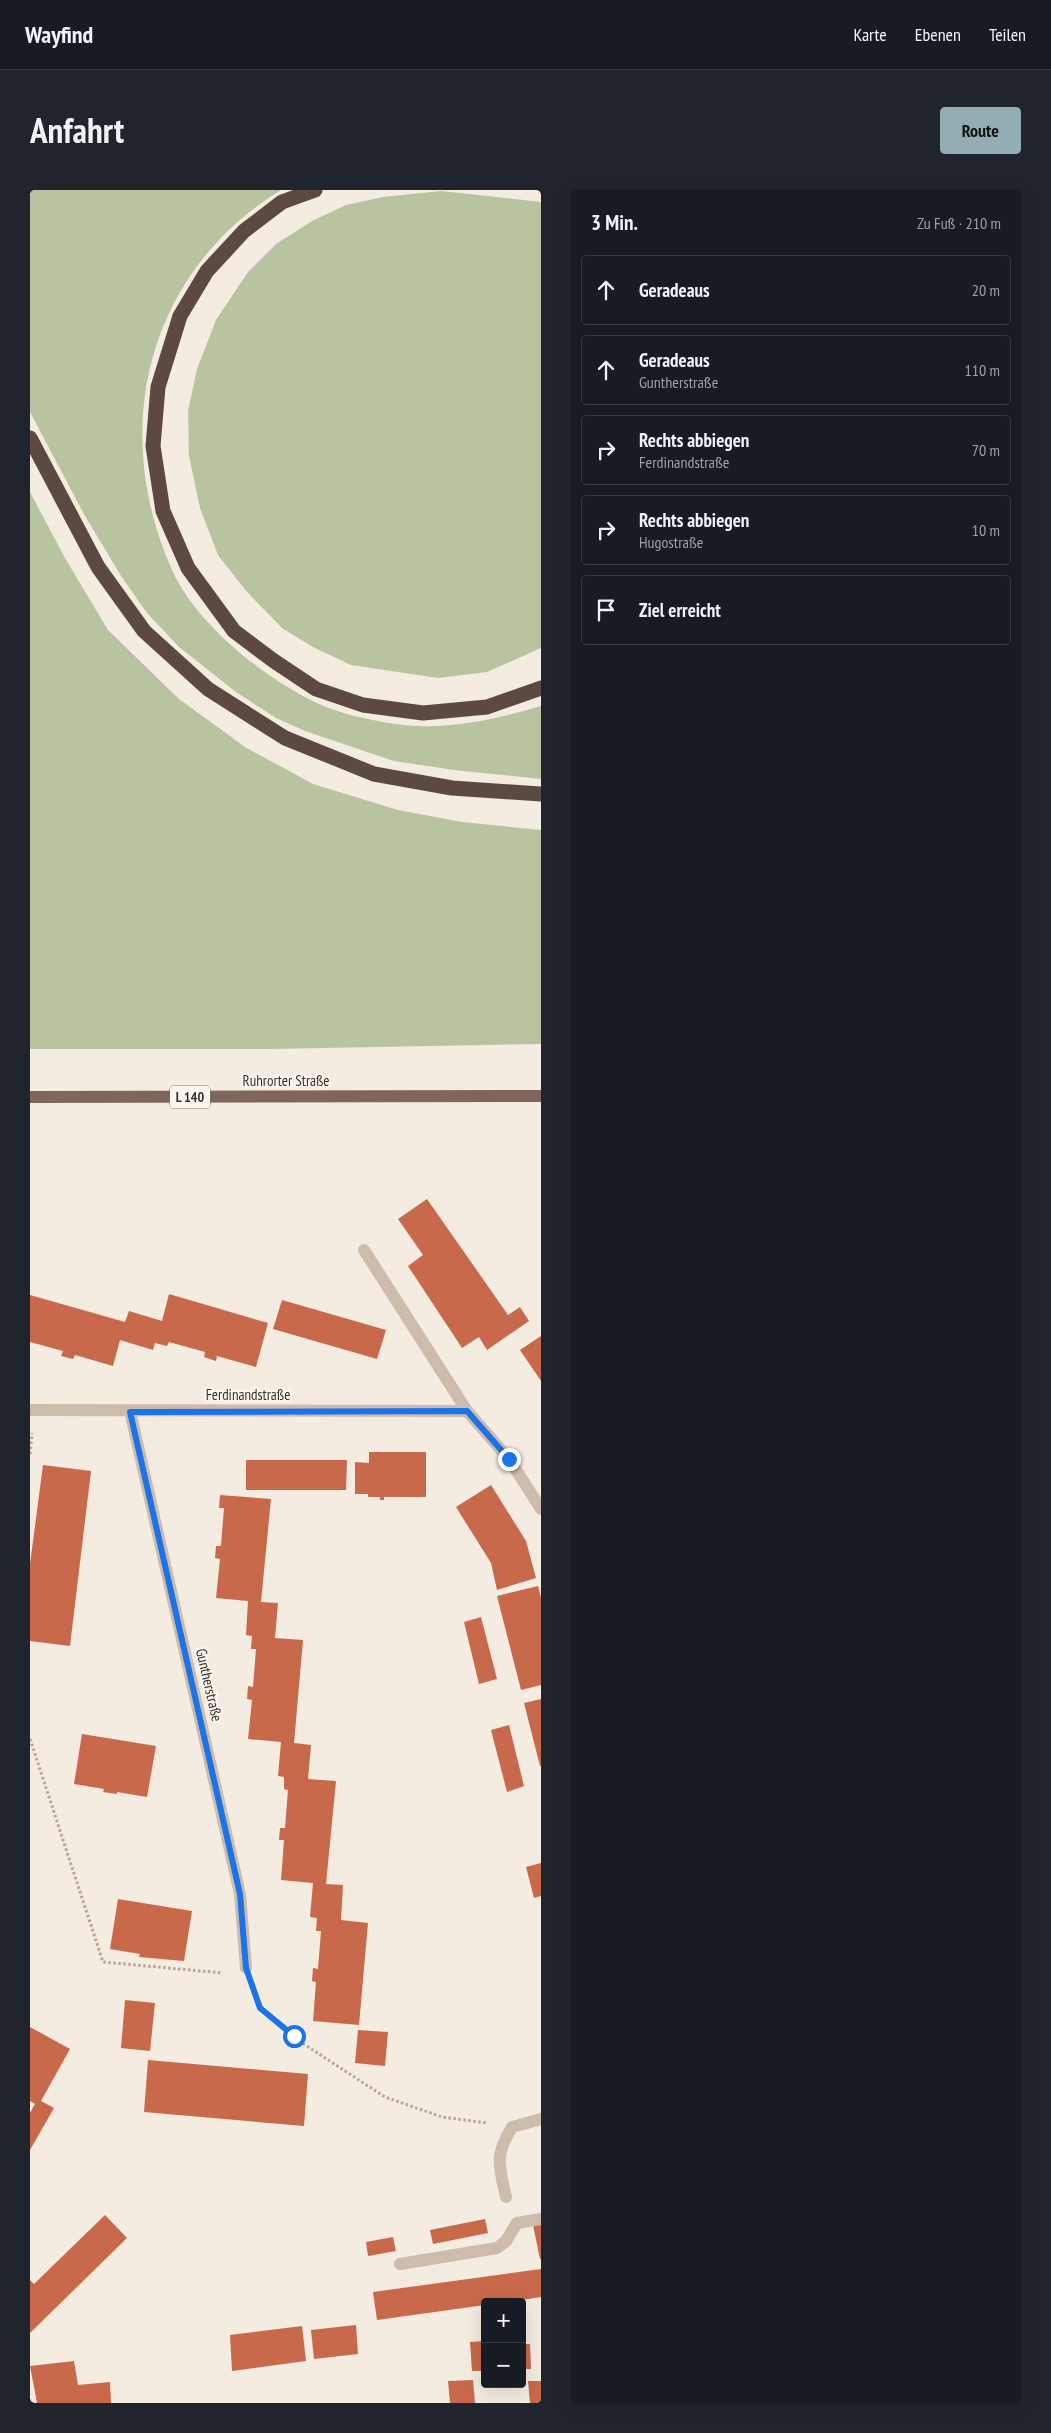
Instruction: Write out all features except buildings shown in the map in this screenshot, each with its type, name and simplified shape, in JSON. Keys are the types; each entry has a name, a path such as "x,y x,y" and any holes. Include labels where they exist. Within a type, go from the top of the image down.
{"highway":[{"path":"316,190 282,202 244,231 207,271 180,316 158,387 153,446 163,511 188,568 234,631 316,688 363,705 423,713 487,707 541,688"},
{"path":"30,438 98,567 144,631 208,689 284,738 374,774 452,788 541,794"}],"main road":[{"name":"Ruhrorter Straße","path":"30,1097 541,1096"}],"street":[{"path":"364,1250 467,1411 509,1459 541,1509"},
{"name":"Ferdinandstraße","path":"30,1410 130,1412 467,1411"},
{"name":"Guntherstraße","path":"130,1412 240,1894 246,1968"},
{"path":"506,2197 498,2162 500,2146 512,2127 541,2119"},
{"path":"400,2264 497,2248 506,2241 517,2223 541,2218"}],"path":[{"path":"30,1739 103,1962 217,1974 246,1968 260,2008 294,2036 385,2097 442,2117 512,2127"}],"green space":[{"path":"30,190 281,190 235,224 199,264 171,309 153,358 143,409 144,463 153,517 172,570 197,610 234,647 275,679 326,707 376,721 414,726 433,726 487,720 541,706 541,779 454,770 394,761 305,731 276,718 236,692 179,647 147,613 121,576 85,516 30,412"},
{"path":"441,191 541,202 541,648 487,672 438,678 351,665 313,647 282,628 247,592 218,555 200,508 189,456 188,411 197,369 216,320 248,272 276,244 312,221 346,205 383,197"},
{"path":"30,492 65,558 108,630 179,699 245,747 313,784 398,810 462,822 541,830 541,1044 270,1049 30,1049"}],"route":[{"path":"294,2036 260,2008 246,1968 240,1894 130,1412 467,1411 509,1459"}]}
